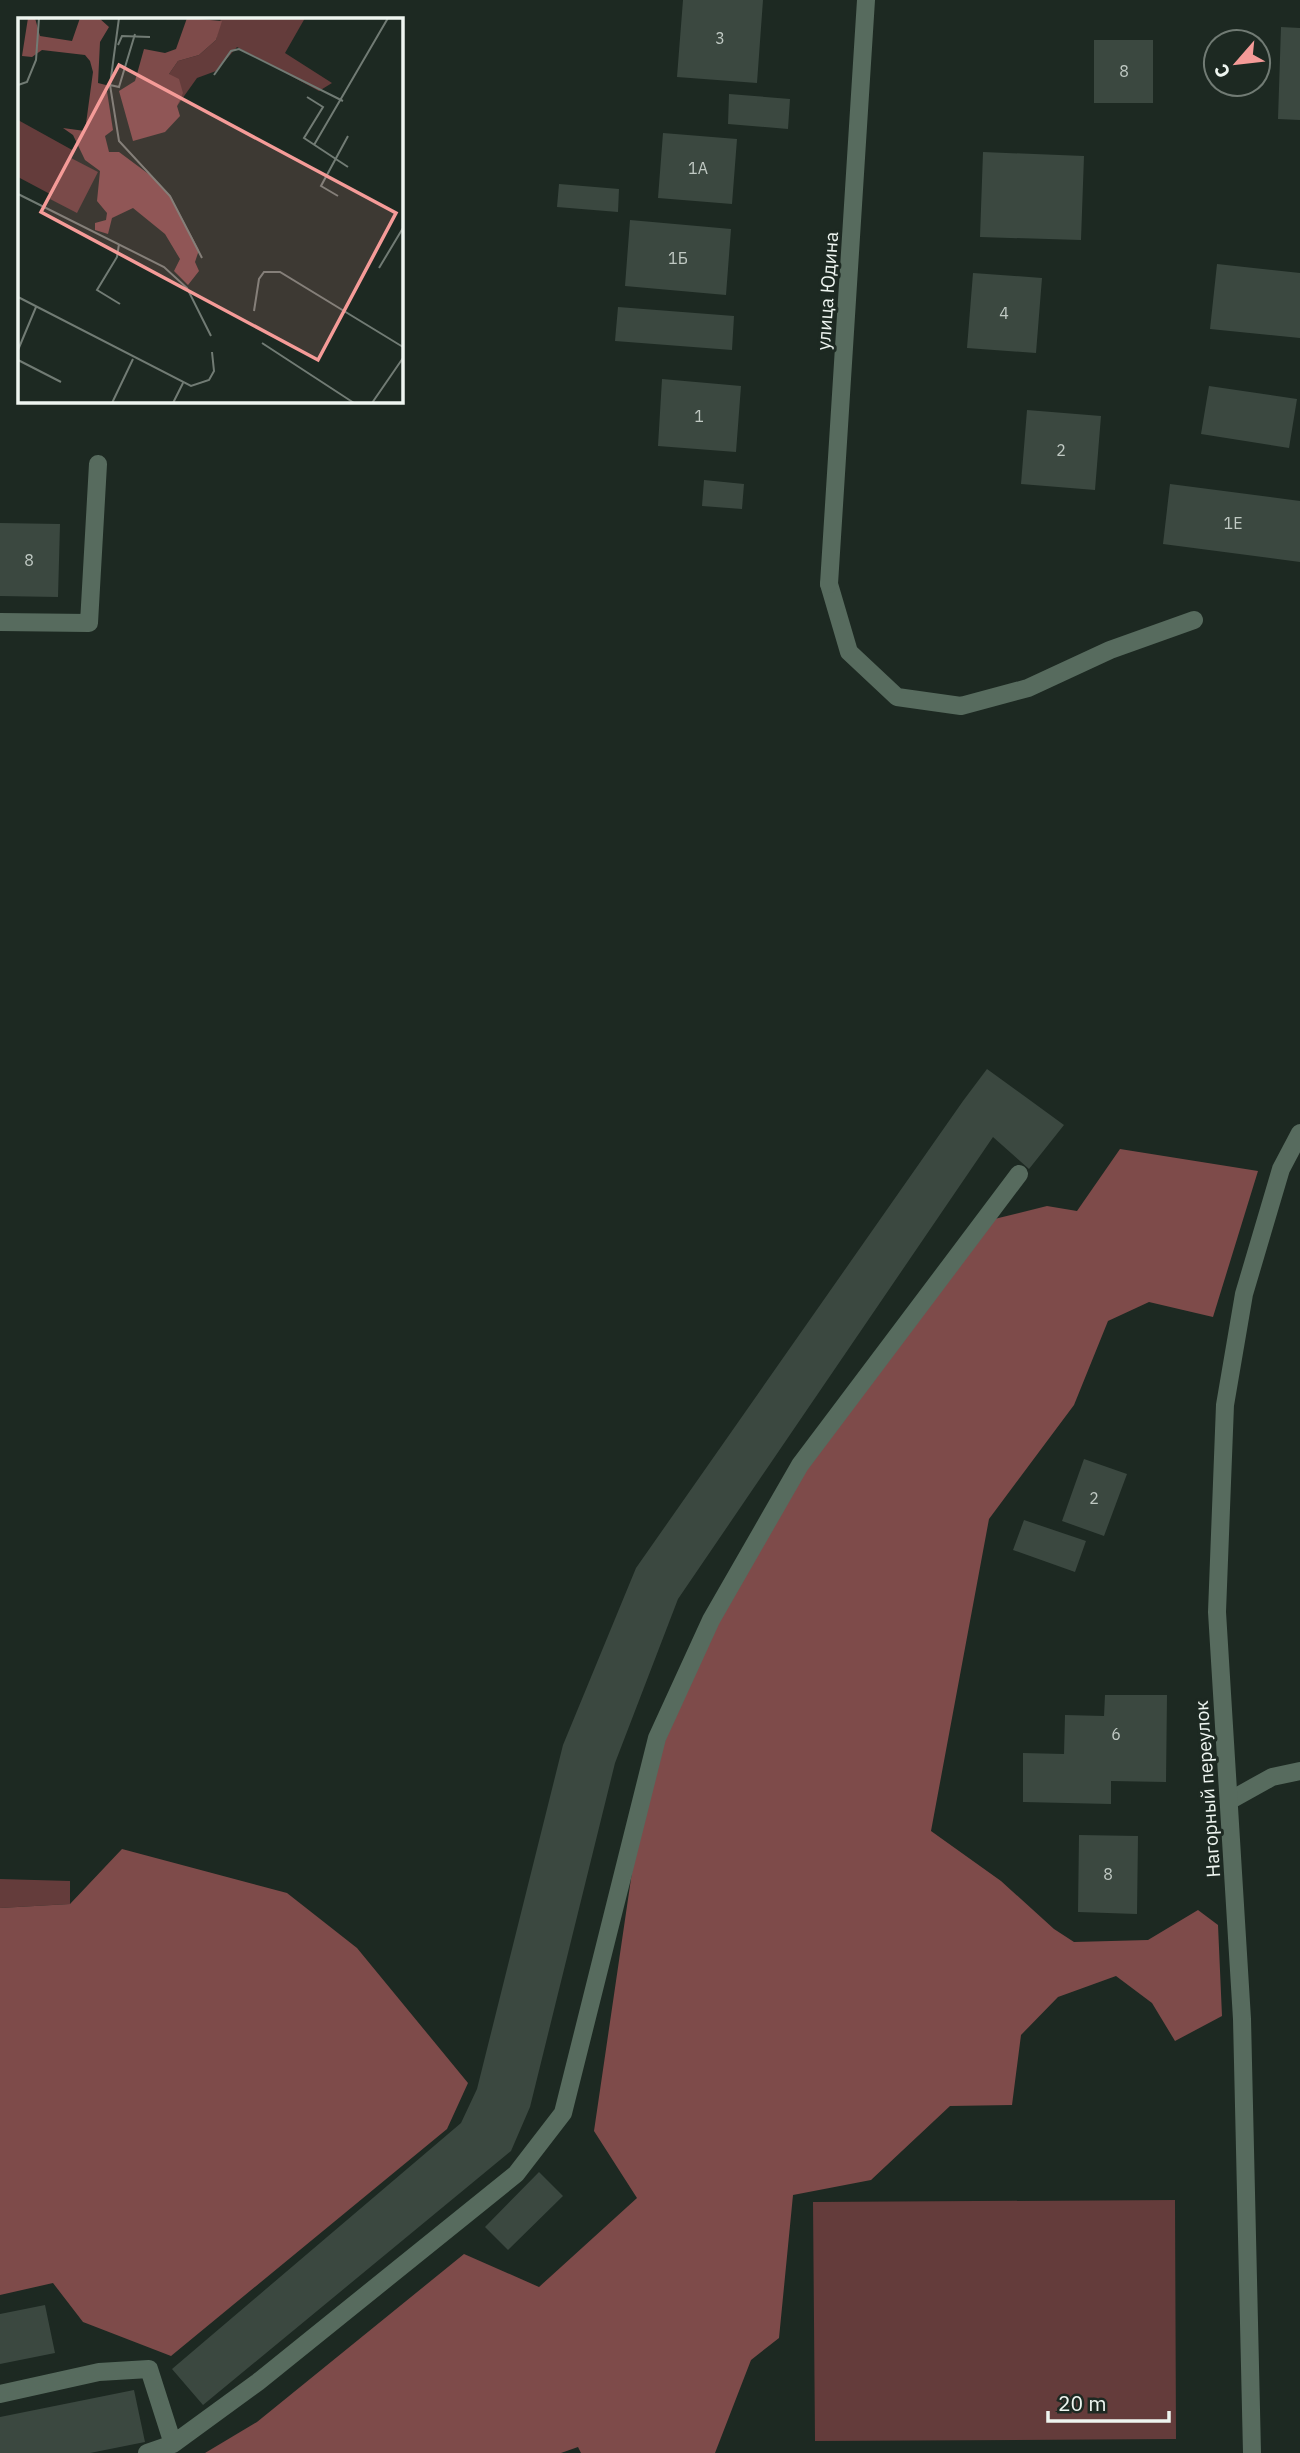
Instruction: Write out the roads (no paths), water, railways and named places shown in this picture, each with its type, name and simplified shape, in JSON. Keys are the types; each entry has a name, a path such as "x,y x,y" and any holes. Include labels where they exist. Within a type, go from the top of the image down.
{"street":[{"name":"улица Юдина","path":"866,0 829,584 849,652 897,698 961,706 1028,688 1110,650 1194,620"},
{"path":"0,622 89,623 98,464"},
{"name":"Нагорный переулок","path":"1251,2453 1242,2019 1217,1612 1225,1405 1244,1294 1281,1169 1300,1133"},
{"path":"147,2453 173,2444 258,2382 516,2174 563,2113 657,1738 711,1620 800,1465 1019,1174"},
{"path":"1228,1801 1272,1777 1300,1771"},
{"path":"0,2394 99,2372 149,2369 173,2444"}]}
